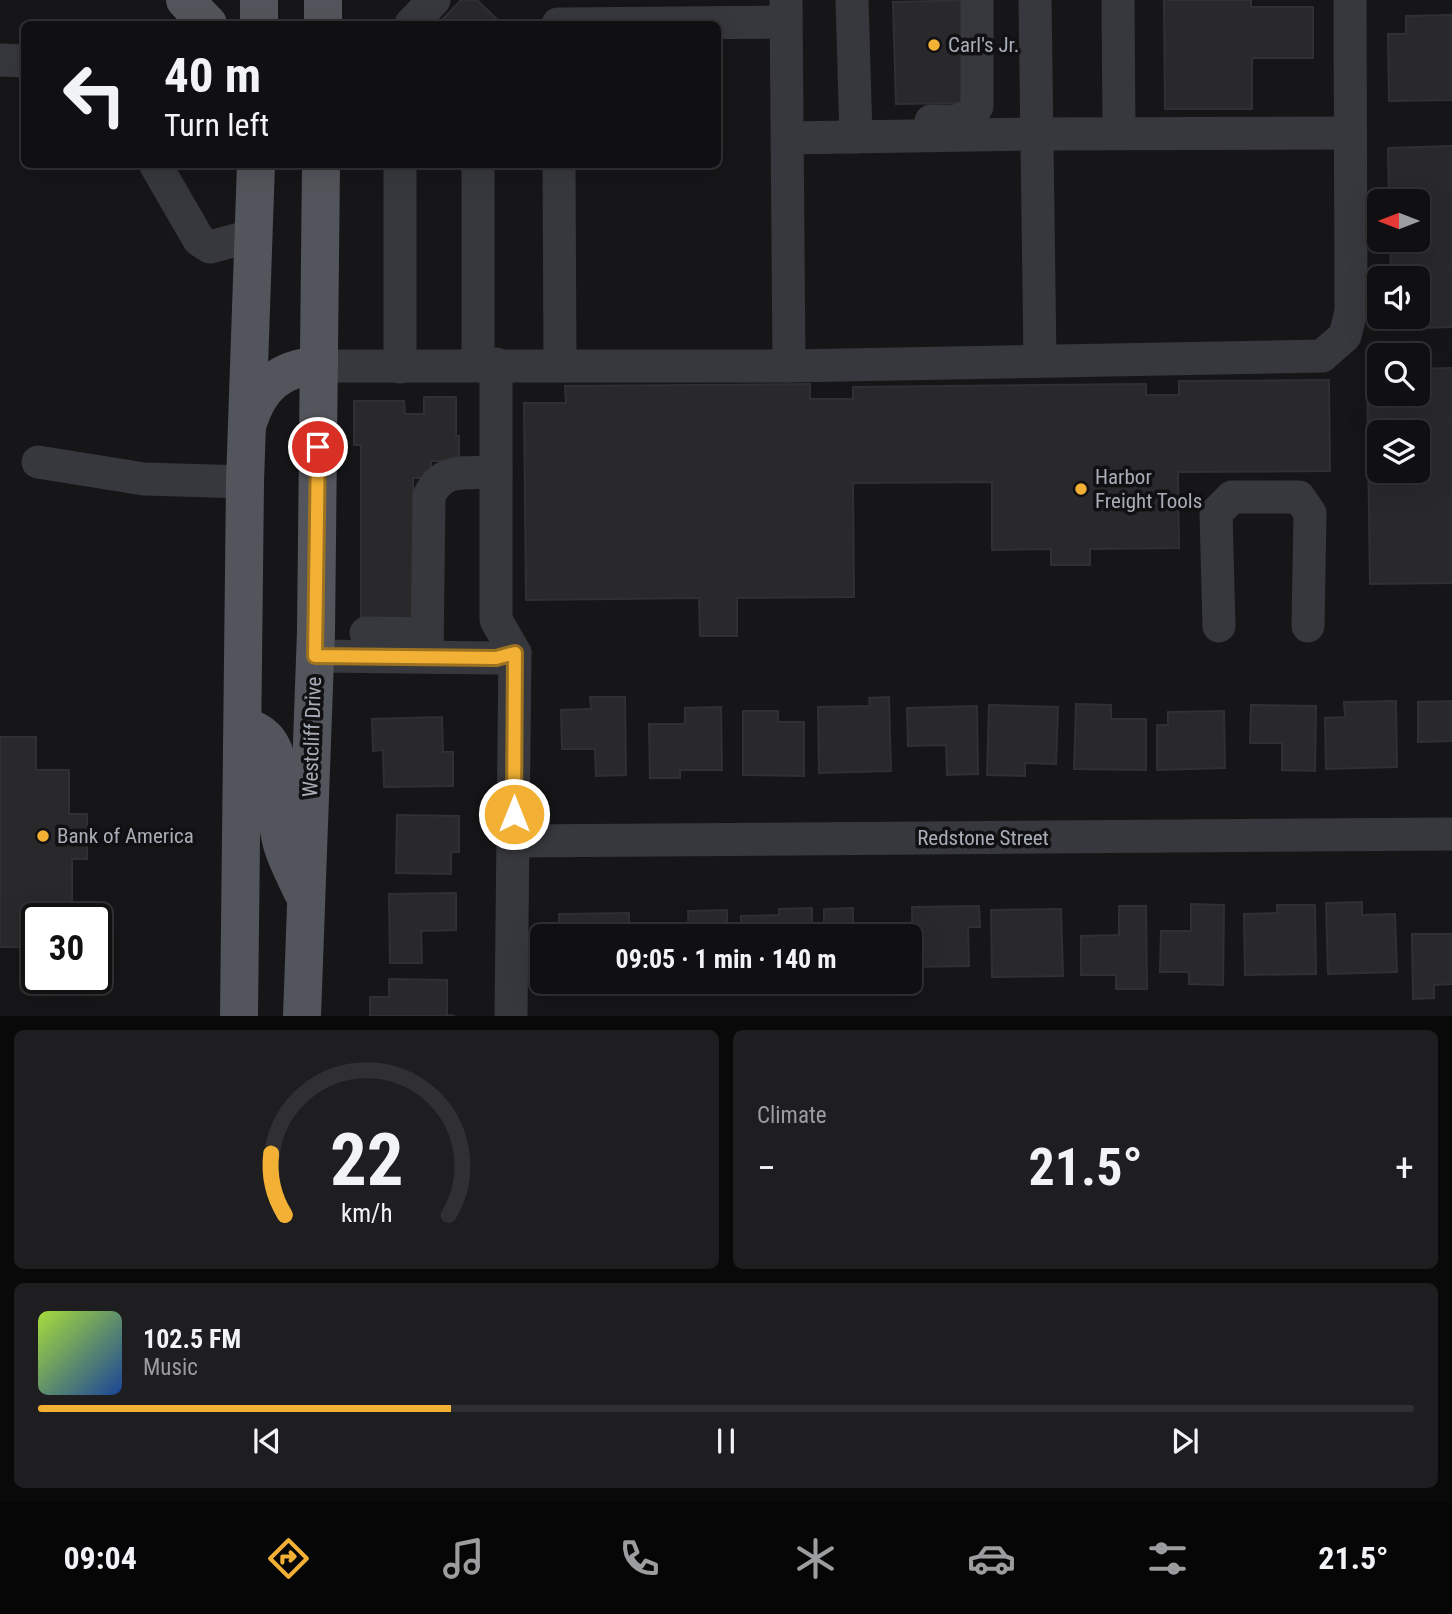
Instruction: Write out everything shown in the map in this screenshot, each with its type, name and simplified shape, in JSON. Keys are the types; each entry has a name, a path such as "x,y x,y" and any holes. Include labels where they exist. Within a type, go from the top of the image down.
{"main road":[{"path":"185,0 205,21"},
{"path":"258,21 259,0"},
{"path":"323,0 323,21"},
{"path":"245,168 255,235"},
{"path":"239,1016 246,428 256,168"},
{"name":"Westcliff Drive","path":"302,1016 315,656 321,168"},
{"path":"246,428 256,402 277,377 296,368 319,366"},
{"path":"243,726 260,732 271,744 278,774 277,818 281,842 308,903"}],"street":[{"path":"414,21 435,0"},
{"path":"558,0 558,21"},
{"path":"852,0 856,129"},
{"path":"940,128 967,118 977,106 977,0"},
{"path":"1035,0 1040,361"},
{"path":"1118,0 1119,133"},
{"path":"319,366 789,366 1322,356 1345,336 1351,312 1350,0"},
{"path":"611,21 786,11 789,366"},
{"path":"0,60 21,61"},
{"path":"788,138 856,129 940,128 1036,134 1350,133"},
{"path":"157,168 199,240 210,247 255,235"},
{"path":"400,168 400,367"},
{"path":"478,168 487,365 496,472 496,620 515,653 511,1016"},
{"path":"559,168 560,366"},
{"path":"38,462 144,479 245,482"},
{"path":"427,645 429,496 435,482 444,476 496,472"},
{"path":"1219,626 1216,513 1232,497 1300,497 1310,513 1308,626"},
{"path":"366,633 496,658 515,653"},
{"path":"315,656 427,645"},
{"name":"Redstone Street","path":"514,841 1452,834"}],"building":[{"path":"461,0 477,0 499,21 441,21"},
{"name":"Carl's Jr.","path":"973,0 962,103 896,104 893,2"},
{"path":"1164,0 1251,0 1251,7 1313,7 1313,58 1252,58 1252,109 1165,109"},
{"path":"1452,15 1452,100 1389,101 1388,34 1406,34 1406,16"},
{"path":"1452,146 1452,327 1430,328 1430,266 1391,266 1390,252 1430,252 1430,189 1389,189 1388,148"},
{"path":"1452,368 1452,583 1370,584 1369,483 1430,483 1430,420 1368,420 1368,406 1430,406 1430,369"},
{"path":"1329,380 1330,471 1178,472 1179,548 1090,549 1090,565 1051,565 1051,549 992,550 992,482 853,483 854,597 737,598 737,636 700,636 699,598 526,600 524,403 566,403 565,386 810,384 810,399 853,399 853,387 1146,384 1146,395 1179,395 1179,381"},
{"path":"424,397 456,397 459,461 431,461 431,478 413,478 414,618 361,618 361,445 354,445 354,401 404,401 405,414 424,414"},
{"path":"590,697 625,697 626,775 596,776 595,749 562,749 561,710 591,709"},
{"path":"889,697 891,771 819,773 818,707 870,706 869,698"},
{"path":"1396,701 1397,767 1326,769 1325,718 1345,717 1344,702"},
{"path":"1452,701 1452,741 1418,742 1418,702"},
{"path":"1076,704 1111,705 1111,719 1146,719 1146,770 1074,769"},
{"path":"989,705 1058,707 1056,764 1025,763 1025,776 987,775"},
{"path":"1251,705 1316,706 1315,771 1282,770 1282,743 1250,743"},
{"path":"977,706 978,774 947,775 946,745 908,746 907,708"},
{"path":"721,707 722,770 680,770 680,778 650,778 649,724 685,724 685,708"},
{"path":"743,711 778,711 778,722 804,722 804,776 743,775"},
{"path":"1224,711 1225,768 1157,770 1157,725 1168,725 1168,712"},
{"path":"442,717 443,752 453,752 453,786 384,787 383,750 373,751 372,719"},
{"name":"Bank of America","path":"0,737 36,737 36,770 69,770 69,814 87,814 87,859 72,859 72,903 21,903 21,947 0,947"},
{"path":"397,815 459,816 459,852 451,852 451,874 396,873"},
{"path":"456,893 456,930 421,931 422,963 390,963 389,894"},
{"path":"1362,902 1362,915 1395,914 1397,972 1328,974 1326,903"},
{"path":"1191,904 1224,905 1223,985 1189,984 1189,972 1160,972 1161,931 1191,931"},
{"path":"1277,905 1315,905 1316,974 1245,975 1244,914 1277,913"},
{"path":"979,906 980,927 968,927 969,966 922,967 922,924 912,924 912,907"},
{"path":"1119,906 1146,906 1147,989 1116,989 1116,975 1081,975 1081,936 1119,935"},
{"path":"812,908 812,924 741,924 741,916 779,915 779,909"},
{"path":"853,908 853,924 824,924 824,909"},
{"path":"1061,909 1063,976 992,977 991,910"},
{"path":"727,910 727,924 689,924 688,911"},
{"path":"629,913 629,924 559,924 559,914"},
{"path":"1412,934 1452,934 1452,984 1434,985 1434,998 1413,999"},
{"path":"389,979 447,980 447,1015 455,1016 370,1016 370,997 389,997"}],"place":[{"name":"Carl's Jr.","path":"934,45"},
{"name":"Harbor Freight Tools","path":"1081,489"},
{"name":"Bank of America","path":"43,836"}],"route":[{"path":"318,447 315,656 496,658 515,653 514,814"}]}
